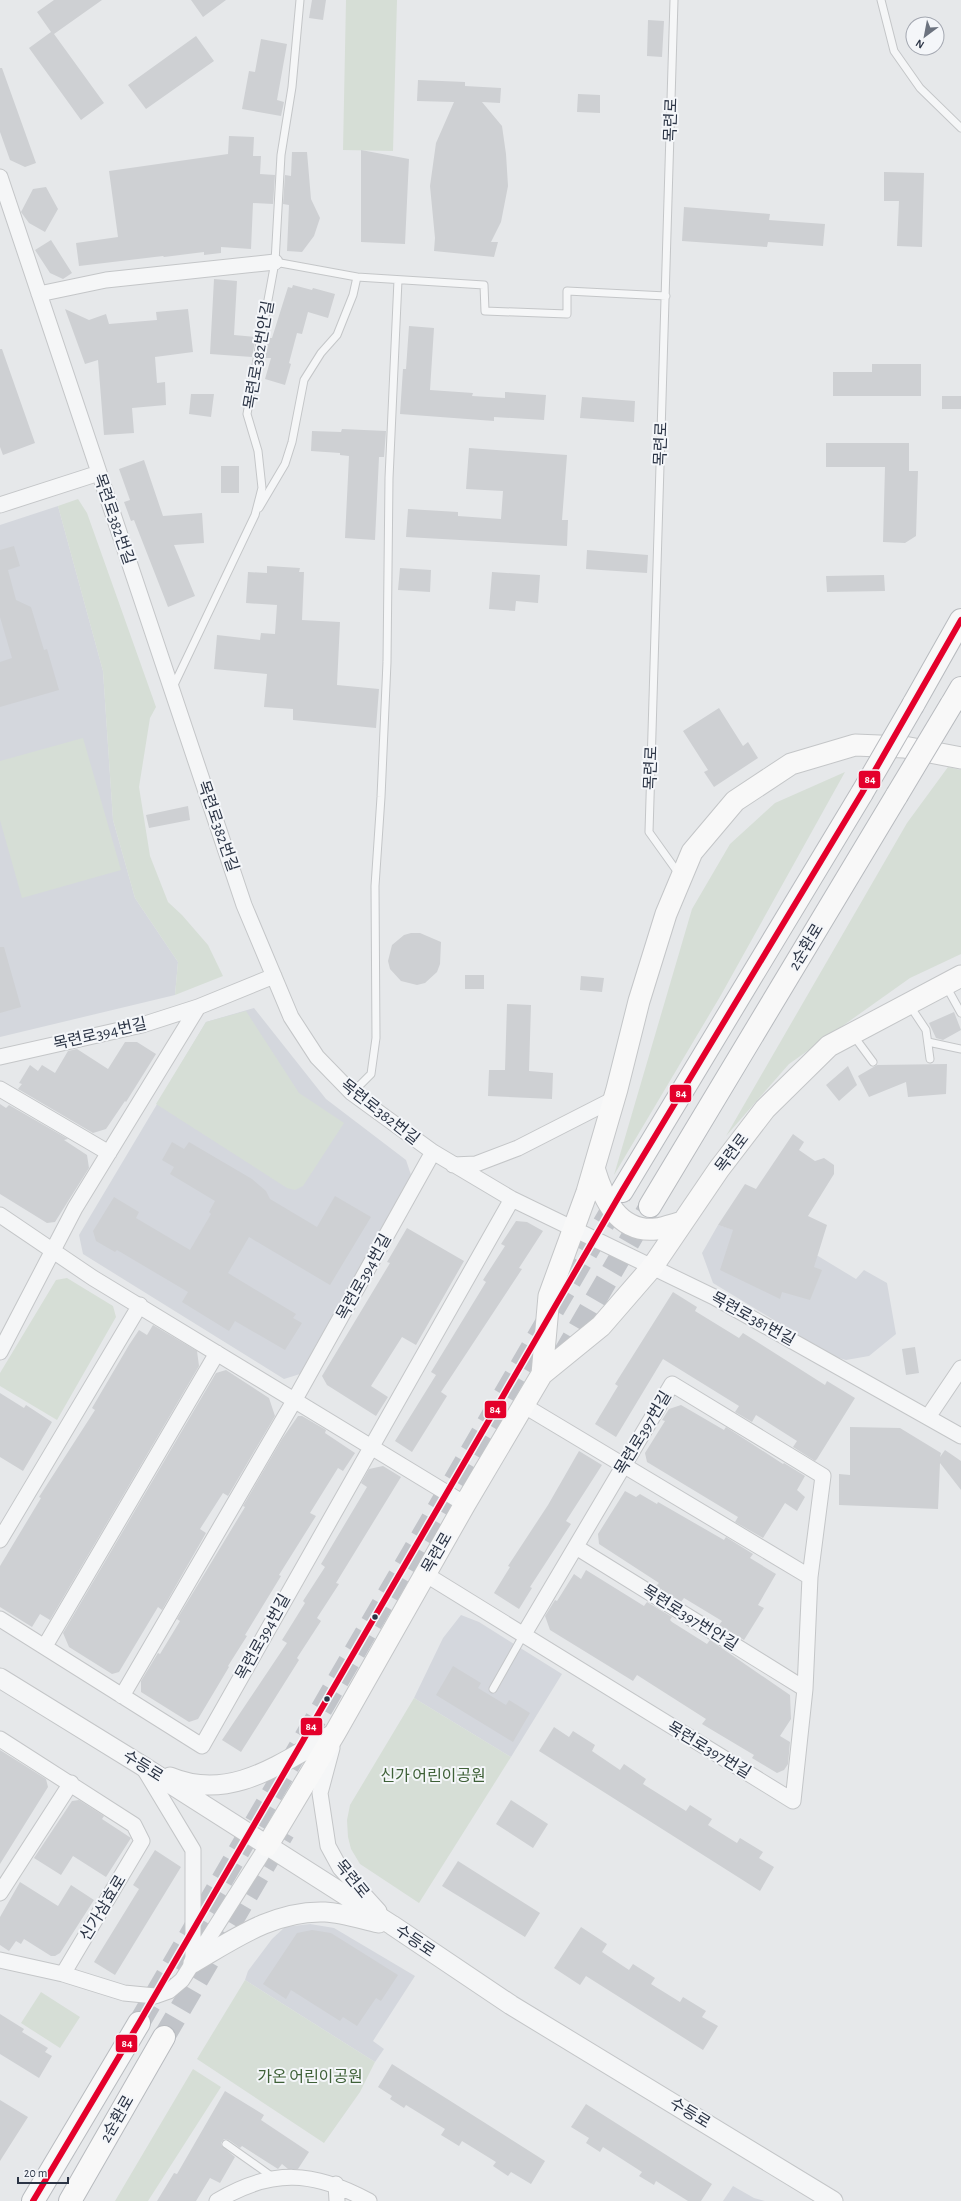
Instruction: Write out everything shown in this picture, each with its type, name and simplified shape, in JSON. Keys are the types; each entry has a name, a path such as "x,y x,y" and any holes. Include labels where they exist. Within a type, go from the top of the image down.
{"highway":[{"name":"2순환로","path":"622,1191 862,793 961,620"},
{"name":"2순환로","path":"650,1206 956,696"},
{"name":"2순환로","path":"33,2201 139,2023"},
{"name":"2순환로","path":"70,2201 164,2037"}],"main road":[{"name":"목련로","path":"542,1374 549,1296 594,1168 614,1099 638,1001 666,914 692,852 735,801 791,764 855,745 904,747 961,758"},
{"name":"목련로","path":"267,1846 335,1733 464,1504 542,1374 601,1326 653,1266 719,1169 765,1109 829,1046 953,980"},
{"path":"594,1168 601,1191 615,1214 625,1222 639,1228 656,1229 683,1222"}],"street":[{"name":"목련로382번길","path":"0,177 244,905 291,1017 317,1057 352,1094 453,1165 512,1199 573,1229"},
{"path":"39,294 106,280 275,262"},
{"path":"0,505 99,473"},
{"name":"목련로394번길","path":"0,1057 142,1025 198,1007 274,976"},
{"path":"0,1352 75,1208 198,1007"},
{"path":"0,1090 109,1154"},
{"path":"453,1165 476,1164 518,1148 614,1099"},
{"name":"목련로394번길","path":"122,1696 294,1401 433,1152"},
{"name":"목련로394번길","path":"0,1619 202,1746 512,1199"},
{"path":"0,1216 53,1251 294,1401 371,1446 464,1504"},
{"name":"목련로381번길","path":"573,1229 653,1266 714,1297 961,1436"},
{"path":"0,1540 140,1305"},
{"path":"45,1646 217,1353"},
{"path":"928,1417 961,1368"},
{"name":"목련로397번길","path":"524,1634 623,1464 672,1384 823,1476 810,1577"},
{"path":"523,1405 810,1577 805,1689"},
{"name":"목련로397번안길","path":"576,1547 805,1689"},
{"name":"목련로397번길","path":"425,1574 793,1801 805,1689"},
{"name":"수등로","path":"0,1678 141,1765 392,1925 511,2005 833,2201"},
{"path":"141,1765 184,1783 227,1785 253,1778 335,1733"},
{"name":"목련로","path":"335,1733 320,1793 328,1846 340,1868 392,1925"},
{"path":"0,1739 71,1783 0,1893"},
{"path":"141,1765 193,1850 193,1963"},
{"name":"신가삼효로","path":"63,1974 142,1841 134,1825 71,1783"},
{"path":"0,1960 63,1974 124,1992 155,1996 169,1991 182,1980 267,1846"},
{"path":"193,1963 261,1924 298,1914 325,1912 392,1925"},
{"path":"217,2201 242,2188 274,2178 311,2178 336,2184 369,2201"},
{"path":"336,2184 337,2201"}],"lane":[{"name":"목련로382번안길","path":"172,689 255,515 262,488 258,451 247,414 275,262 281,155 292,87 300,0"},
{"name":"목련로","path":"674,0 649,832 682,877"},
{"path":"881,0 894,51 920,88 961,128"},
{"path":"275,262 357,278 484,285 485,311 567,314 567,291 666,296"},
{"path":"255,515 285,464 292,442 304,380 321,353 337,335 354,295 357,278"},
{"path":"352,1094 371,1074 376,1038 375,886 382,797 389,478 398,280"},
{"path":"953,980 961,1013"},
{"path":"908,1004 926,1030 930,1058"},
{"path":"852,1034 873,1062"},
{"path":"928,1042 961,1049"},
{"path":"493,1689 524,1634"},
{"path":"226,2144 274,2178"}],"shaded area":[{"path":"58,506 103,671 113,820 135,898 178,962 175,995 0,1037 0,525"},
{"path":"254,1008 326,1099 406,1160 411,1175 300,1374 284,1379 83,1254 79,1235 206,1022"},
{"path":"718,1225 818,1256 856,1279 864,1270 887,1283 896,1334 869,1356 846,1360 833,1356 713,1283 702,1253"},
{"path":"461,1615 479,1622 562,1674 511,1757 414,1698 443,1638"},
{"path":"310,1924 334,1928 415,1976 373,2041 384,2049 375,2062 245,1980 248,1971 272,1939 285,1927"},
{"path":"733,2186 754,2198 765,2201 723,2201"}],"green space":[{"path":"346,0 397,0 393,151 343,150"},
{"path":"78,499 87,513 156,707 150,718 139,787 150,856 168,902 182,915 208,945 223,976 175,995 178,962 135,898 113,820 103,671 58,506"},
{"path":"83,738 121,870 22,898 0,820 0,761"},
{"path":"948,767 961,770 961,954 910,978 789,1064 726,1136 907,823"},
{"path":"845,772 721,995 614,1175 692,909 730,844 775,803"},
{"path":"246,1011 299,1093 344,1123 303,1186 295,1190 287,1188 156,1104 206,1022"},
{"path":"67,1278 113,1306 116,1317 57,1420 0,1386 0,1373 56,1280"},
{"name":"신가 어린이공원","path":"414,1698 511,1757 419,1903 360,1864 351,1849 348,1837 347,1820 350,1805"},
{"name":"가온 어린이공원","path":"245,1980 375,2062 360,2092 324,2143 197,2059"},
{"path":"41,1992 80,2017 60,2048 21,2023"},
{"path":"193,2069 221,2087 148,2201 115,2201"}],"building":[{"path":"54,0 102,0 54,34 104,103 81,120 29,48 51,32 37,12"},
{"path":"191,0 226,0 203,17"},
{"path":"312,0 326,0 323,20 309,18"},
{"path":"648,20 664,21 662,57 647,56"},
{"path":"196,36 214,61 146,109 128,85"},
{"path":"261,39 287,44 277,100 284,102 281,116 242,109 249,71 255,72"},
{"path":"0,68 2,68 36,163 25,167 10,160 0,132"},
{"path":"418,80 465,82 465,86 501,88 500,103 482,102 502,126 506,154 508,186 501,222 491,242 498,242 494,257 434,251 435,238 430,186 436,143 454,102 417,101"},
{"path":"578,94 600,95 600,113 577,112"},
{"path":"229,136 254,137 253,156 261,156 260,174 275,175 273,204 253,203 251,249 221,247 221,253 204,255 204,252 79,266 76,243 118,237 109,171 228,154"},
{"path":"361,150 409,159 405,244 361,242"},
{"path":"292,152 307,152 311,199 320,218 314,236 302,252 287,251 289,205 283,204 285,175 291,176"},
{"path":"884,172 924,173 922,247 897,246 899,201 884,201"},
{"path":"46,187 58,209 45,232 29,223 21,212 33,189"},
{"path":"684,207 770,214 769,220 825,224 823,246 768,242 767,247 682,241"},
{"path":"51,240 72,273 63,279 50,273 35,250"},
{"path":"214,279 237,281 234,335 256,337 252,357 210,354"},
{"path":"293,285 312,290 313,288 335,294 328,318 308,312 302,334 297,333 285,385 265,379 271,358 262,358 266,338 272,338 288,287 292,288"},
{"path":"65,309 89,320 106,314 109,324 157,320 156,312 188,309 193,352 155,357 157,383 165,382 166,405 132,408 134,433 104,435 98,360 85,364"},
{"path":"409,326 434,328 430,390 473,393 472,396 505,398 505,392 546,395 544,420 494,417 494,421 400,414 403,369 406,369"},
{"path":"0,349 2,349 35,443 3,455 0,447"},
{"path":"872,364 921,364 921,396 833,396 833,372 872,372"},
{"path":"191,394 214,394 211,417 189,414"},
{"path":"942,396 961,396 961,409 942,409"},
{"path":"582,397 635,401 634,422 580,418"},
{"path":"342,429 386,431 384,457 379,457 375,540 345,538 349,456 340,455 340,453 311,451 312,431 341,432"},
{"path":"826,443 909,443 909,471 918,471 916,536 905,543 883,542 885,467 826,467"},
{"path":"469,448 567,455 562,520 568,520 567,546 406,537 408,509 458,512 458,516 501,519 503,491 466,489"},
{"path":"144,460 163,516 202,513 204,543 174,545 195,596 168,607 134,520 131,521 124,502 130,500 119,469"},
{"path":"221,466 239,466 239,493 221,493"},
{"path":"14,546 20,566 8,570 16,600 31,607 44,650 47,649 59,690 0,707 0,662 12,658 0,617 0,550"},
{"path":"587,550 648,555 647,573 586,569"},
{"path":"267,566 300,568 299,572 304,572 302,620 340,622 337,685 379,689 376,728 293,720 293,709 264,707 267,674 214,669 217,635 260,640 261,633 275,634 277,605 246,603 248,572 267,573"},
{"path":"400,568 431,570 430,592 398,590"},
{"path":"492,572 540,575 538,603 516,601 515,611 489,609"},
{"path":"884,575 885,591 827,592 826,576"},
{"path":"719,708 743,746 748,742 758,758 714,787 704,772 708,770 683,731"},
{"path":"188,806 190,820 149,828 146,815"},
{"path":"420,933 441,942 440,964 437,972 425,983 417,985 401,981 390,969 388,961 392,945 404,935"},
{"path":"0,947 4,947 21,1007 0,1013"},
{"path":"465,975 484,975 484,989 465,989"},
{"path":"581,976 604,978 602,992 580,990"},
{"path":"507,1004 531,1005 529,1071 553,1073 552,1099 488,1096 489,1070 505,1070"},
{"path":"954,1012 961,1030 943,1040 936,1038 929,1023"},
{"path":"125,1042 137,1042 156,1054 126,1102 125,1101 106,1129 93,1133 18,1089 22,1084 19,1083 30,1065 38,1071 42,1065 55,1073 68,1051 77,1049 108,1069"},
{"path":"947,1064 946,1094 908,1097 906,1082 869,1097 858,1076 877,1065"},
{"path":"848,1066 857,1085 839,1101 826,1085"},
{"path":"0,1104 6,1108 9,1105 68,1139 64,1140 87,1155 89,1168 55,1222 47,1223 0,1194"},
{"path":"793,1134 804,1142 799,1150 815,1161 824,1158 834,1165 834,1174 808,1216 827,1225 814,1267 822,1270 810,1300 782,1292 780,1299 720,1270 733,1230 718,1225 745,1184 756,1189"},
{"path":"172,1142 184,1149 189,1142 252,1179 266,1191 270,1199 317,1227 335,1196 371,1217 330,1285 249,1237 228,1273 296,1314 293,1318 302,1323 285,1350 235,1321 229,1331 182,1302 188,1292 117,1250 115,1252 96,1241 93,1231 114,1197 139,1212 136,1218 190,1250 211,1214 209,1212 215,1201 170,1174 174,1167 162,1160"},
{"path":"516,1221 527,1222 543,1231 519,1268 522,1269 441,1392 447,1396 412,1452 395,1441 436,1375 431,1372 486,1282 483,1280 505,1246 501,1244"},
{"path":"407,1228 464,1261 416,1345 402,1337 371,1386 388,1397 376,1416 327,1385 322,1376 390,1263 387,1262"},
{"path":"673,1292 697,1307 695,1311 739,1338 743,1333 825,1385 827,1381 855,1398 815,1461 793,1447 797,1441 756,1415 752,1422 735,1412 739,1406 663,1359 616,1437 595,1424 618,1386 615,1384"},
{"path":"153,1325 197,1351 199,1366 50,1620 40,1614 32,1627 0,1607 0,1566 41,1498 39,1497 95,1410 92,1408 129,1345 139,1330 147,1335"},
{"path":"915,1347 919,1373 906,1375 902,1349"},
{"path":"226,1370 269,1398 275,1416 228,1496 223,1493 200,1529 206,1533 162,1610 158,1607 119,1672 112,1674 69,1647 63,1633 216,1373"},
{"path":"0,1393 24,1408 26,1405 52,1422 23,1471 0,1457"},
{"path":"681,1405 724,1430 726,1427 783,1464 784,1463 805,1476 797,1490 805,1497 797,1511 785,1503 763,1538 735,1522 738,1517 647,1462 645,1453 665,1421 662,1420 669,1409"},
{"path":"298,1416 302,1416 326,1430 325,1433 355,1453 343,1471 338,1468 310,1513 316,1516 279,1575 281,1576 245,1635 247,1636 198,1719 189,1722 141,1692 141,1681 158,1653 160,1654 180,1621 177,1619 245,1507 243,1506 282,1439"},
{"path":"850,1427 900,1428 941,1453 940,1457 945,1450 961,1461 961,1490 940,1463 938,1509 839,1505 839,1474 850,1475"},
{"path":"579,1451 602,1465 566,1521 571,1524 530,1587 532,1588 519,1609 494,1593 510,1567 508,1566 548,1505"},
{"path":"383,1466 401,1477 336,1583 339,1584 317,1618 321,1621 297,1658 299,1660 241,1752 222,1740 287,1643 282,1640 305,1603 303,1601 325,1567 321,1564 367,1487 361,1483 369,1469"},
{"path":"625,1491 636,1497 640,1494 657,1504 658,1502 724,1540 726,1537 753,1554 750,1558 776,1574 758,1605 764,1608 744,1640 719,1625 722,1621 684,1598 681,1602 656,1586 659,1583 599,1544 598,1534"},
{"path":"586,1570 644,1606 647,1602 672,1617 670,1620 672,1622 707,1644 710,1640 790,1695 791,1719 780,1736 790,1742 788,1764 784,1770 777,1773 752,1758 754,1755 702,1724 706,1719 637,1675 633,1681 550,1630 545,1616 555,1600 557,1601 574,1574 581,1579"},
{"path":"453,1666 481,1683 478,1688 506,1705 509,1700 530,1713 513,1742 436,1695"},
{"path":"554,1727 569,1737 573,1731 595,1745 592,1751 620,1770 624,1764 646,1779 643,1784 686,1811 690,1805 712,1819 708,1825 737,1843 740,1838 763,1852 759,1858 774,1867 760,1891 539,1751"},
{"path":"0,1750 46,1779 48,1787 0,1864"},
{"path":"79,1800 104,1816 102,1819 131,1838 106,1877 73,1856 61,1875 34,1858 72,1801"},
{"path":"511,1800 548,1824 533,1848 496,1824"},
{"path":"155,1850 181,1867 115,1975 94,1962 139,1889 133,1885"},
{"path":"458,1861 540,1913 525,1937 442,1886"},
{"path":"20,1882 58,1906 71,1885 94,1900 60,1953 55,1956 51,1956 24,1939 21,1944 16,1941 9,1951 0,1945 0,1917"},
{"path":"581,1927 607,1944 602,1952 629,1970 633,1964 655,1978 651,1984 680,2002 683,1997 706,2011 702,2017 718,2026 703,2050 586,1976 580,1985 554,1968"},
{"path":"312,1930 331,1933 398,1975 381,2001 376,1998 357,2026 343,2017 340,2021 291,1990 286,1999 263,1984 297,1933"},
{"path":"0,2014 24,2029 22,2032 48,2048 45,2052 52,2056 39,2078 0,2054"},
{"path":"392,2064 545,2161 531,2184 511,2172 508,2176 493,2166 496,2162 462,2141 459,2146 441,2135 445,2129 406,2105 404,2108 390,2099 392,2096 378,2087"},
{"path":"225,2091 264,2115 261,2120 309,2152 298,2169 288,2169 282,2164 278,2169 242,2146 240,2148 229,2140 224,2139 221,2143 222,2146 235,2157 220,2183 210,2178 196,2201 157,2201 174,2173 177,2174"},
{"path":"0,2100 28,2117 0,2161"},
{"path":"586,2104 712,2184 701,2201 688,2201 656,2181 654,2185 639,2176 642,2172 603,2147 600,2152 586,2143 589,2138 571,2127"}],"tunnel":[{"path":"139,2023 622,1192"},
{"path":"562,1357 650,1206"},
{"path":"164,2037 284,1832"}],"transit line":[{"name":"84","path":"33,2201 139,2023 622,1191 862,793 961,620"}]}
